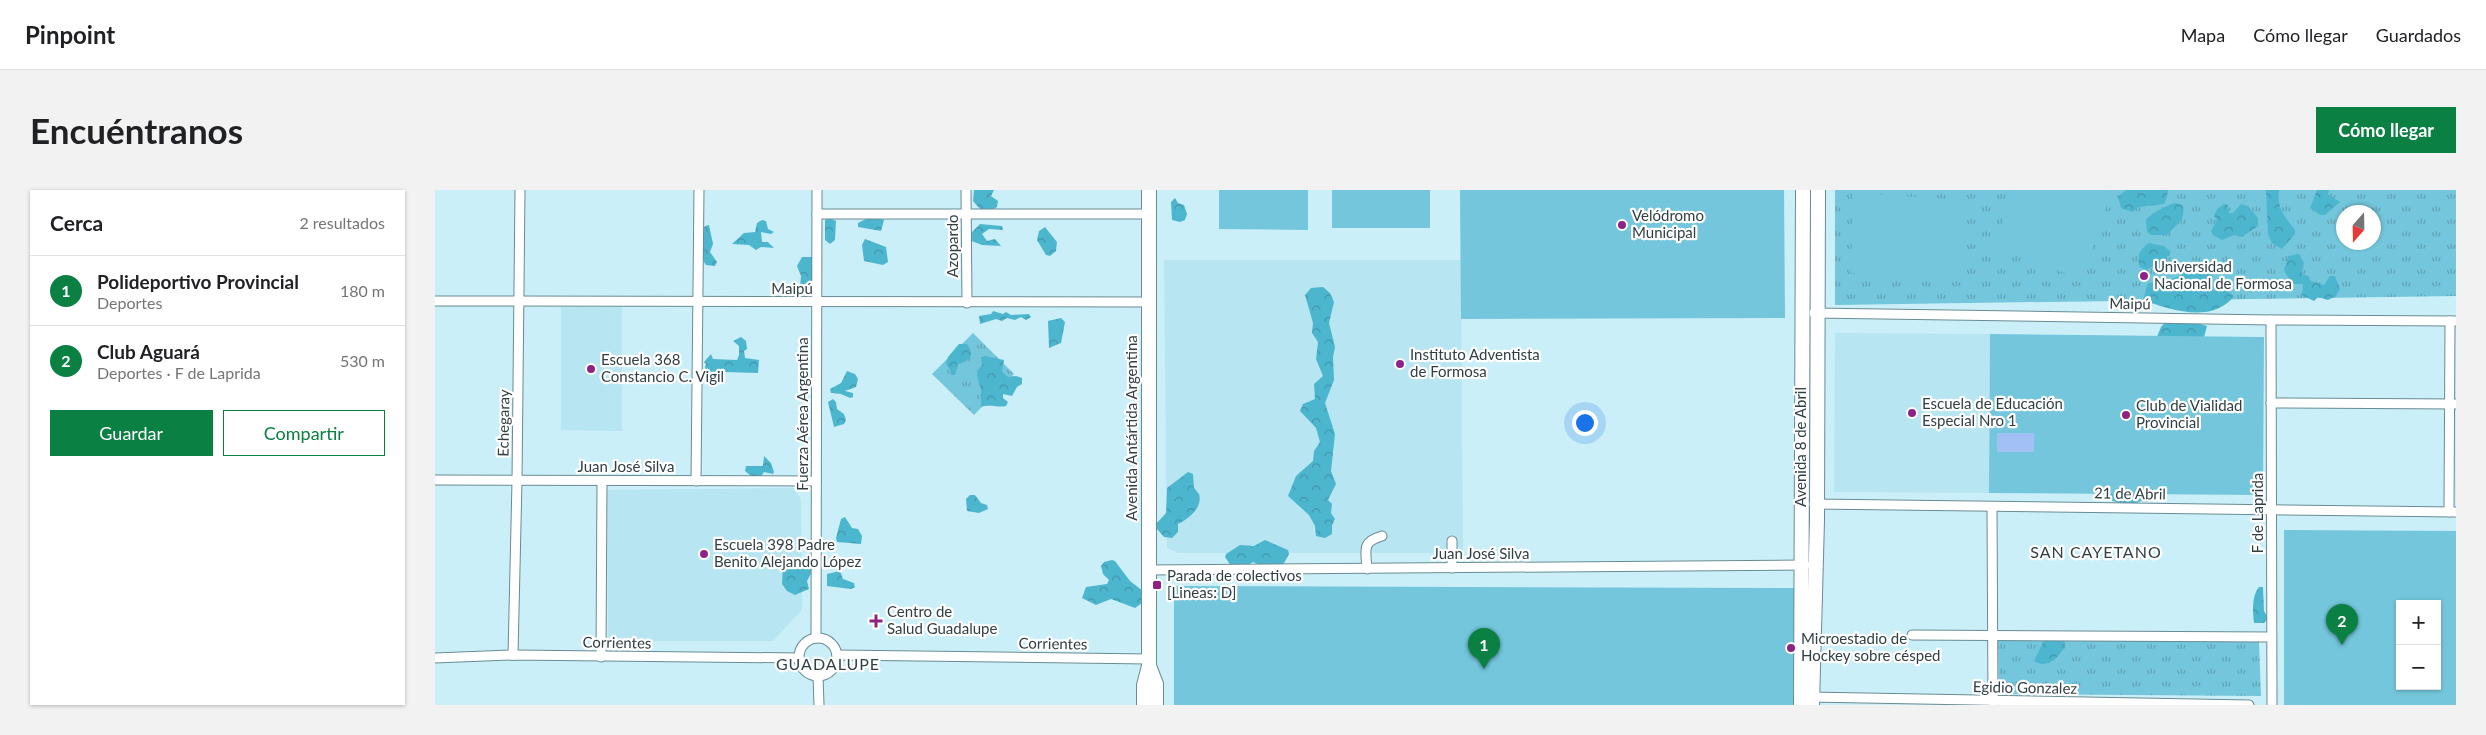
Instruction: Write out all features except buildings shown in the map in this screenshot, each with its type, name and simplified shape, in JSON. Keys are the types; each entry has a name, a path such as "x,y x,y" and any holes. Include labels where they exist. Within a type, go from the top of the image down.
{"main road":[{"name":"Avenida Antártida Argentina","path":"1144,705 1144,685 1149,662 1149,190"},
{"name":"Avenida 8 de Abril","path":"1803,190 1803,312 1810,504"},
{"name":"Avenida 8 de Abril","path":"1806,701 1810,504 1818,313 1818,190"},
{"name":"Avenida Antártida Argentina","path":"1149,662 1156,684 1156,705"}],"street":[{"name":"Echegaray","path":"513,655 520,190"},
{"path":"696,481 699,190"},
{"name":"Fuerza Aérea Argentina","path":"816,638 817,190"},
{"name":"Azopardo","path":"966,190 967,303"},
{"path":"817,214 1149,214"},
{"name":"Maipú","path":"435,301 1149,302"},
{"name":"Maipú","path":"1803,312 2271,320 2453,321"},
{"name":"F de Laprida","path":"2271,320 2271,705"},
{"path":"2452,512 2453,321"},
{"path":"2271,403 2453,404"},
{"name":"Juan José Silva","path":"435,480 817,481"},
{"path":"601,656 602,481"},
{"name":"21 de Abril","path":"1810,504 2452,512"},
{"path":"1993,507 1993,701"},
{"path":"1367,569 1365,546 1370,539 1382,536"},
{"path":"1452,541 1452,568"},
{"name":"Juan José Silva","path":"1148,570 1809,565"},
{"path":"1912,635 2271,637"},
{"path":"816,638 831,642 837,656 833,670 818,676 809,674 802,667 799,658 804,645 816,638"},
{"name":"Corrientes","path":"435,658 513,655 799,658"},
{"name":"Corrientes","path":"837,656 1149,662"},
{"path":"818,676 819,705"},
{"name":"Egidio Gonzalez","path":"1806,701 1993,701 2249,705"}],"shaded area":[{"path":"1164,260 1461,260 1463,553 1178,553 1167,548"},
{"name":"Escuela 368 Constancio C. Vigil","path":"561,307 622,307 622,431 561,430"},
{"name":"Escuela de Educación Especial Nro 1","path":"1835,333 1990,334 1989,493 1834,492"},
{"path":"1997,433 2034,433 2034,452 1997,452"},
{"name":"Escuela 398 Padre Benito Alejando López","path":"793,488 801,499 802,610 773,641 608,641 607,490"}],"green space":[{"path":"974,190 994,190 991,196 998,201 997,207 992,210 980,209 973,201"},
{"path":"1219,190 1308,190 1308,230 1219,229"},
{"path":"1332,190 1430,190 1430,228 1332,228"},
{"name":"Velódromo Municipal","path":"1460,190 1784,190 1785,318 1461,319"},
{"name":"Universidad Nacional de Formosa","path":"1835,190 2456,190 2456,296 1835,305"},
{"path":"2015,190 2112,190 2082,279 1994,248"},
{"path":"2126,190 2168,190 2164,204 2139,207 2132,212 2121,208 2118,197"},
{"path":"2266,190 2279,190 2280,207 2295,230 2295,234 2282,249 2272,243 2268,234"},
{"path":"2317,190 2329,190 2328,194 2340,202 2325,215 2320,215 2310,208"},
{"path":"1853,193 1966,200 1963,278 1851,273"},
{"path":"1175,198 1178,203 1184,205 1187,214 1185,220 1180,222 1172,220 1171,202"},
{"path":"2176,203 2182,205 2182,218 2167,235 2151,235 2147,232 2146,220 2148,218 2164,207"},
{"path":"2224,204 2228,205 2229,213 2233,213 2241,204 2248,206 2258,218 2258,226 2242,237 2234,235 2222,240 2213,235 2211,231 2217,220 2214,216 2217,209"},
{"path":"872,216 884,220 881,231 858,227 858,223"},
{"path":"829,218 836,221 835,240 830,244 825,240 825,220"},
{"path":"762,220 766,221 768,229 774,232 771,234 761,232 762,242 768,242 774,248 761,247 756,250 749,245 732,244 744,233 755,232 757,223"},
{"path":"980,224 1002,226 1003,230 989,229 982,234 987,241 995,239 1001,246 982,245 969,240 970,234"},
{"path":"709,225 713,244 710,252 717,262 715,266 706,265 701,251 703,230 705,226"},
{"path":"1045,227 1057,242 1056,251 1050,256 1046,255 1037,240 1039,231"},
{"path":"865,239 886,247 888,262 883,265 864,261 862,245"},
{"path":"2149,243 2164,246 2170,251 2170,255 2147,270 2140,267 2138,259 2141,250"},
{"path":"2299,254 2304,263 2302,274 2308,276 2311,281 2324,285 2330,276 2335,276 2340,289 2336,296 2328,300 2318,297 2314,301 2302,295 2303,284 2293,284 2284,271 2288,256"},
{"path":"802,257 814,257 818,286 804,288 800,286 801,276 797,266"},
{"path":"2200,261 2212,268 2214,291 2224,288 2234,296 2225,305 2215,310 2191,312 2166,308 2143,300 2148,283 2176,277 2189,271"},
{"path":"1323,287 1330,293 1334,302 1329,323 1335,347 1333,357 1334,380 1325,403 1335,434 1331,471 1336,484 1328,500 1332,504 1331,513 1335,519 1332,525 1332,534 1325,538 1316,536 1315,526 1309,515 1288,496 1296,476 1313,461 1314,451 1320,442 1316,428 1300,411 1303,404 1315,399 1314,384 1323,376 1316,359 1318,342 1312,333 1313,323 1305,295 1311,288"},
{"path":"993,311 1003,314 1006,312 1011,315 1029,314 1031,317 1026,320 1021,317 1015,320 1007,318 1002,321 996,319 980,324 979,316 991,314"},
{"path":"2171,316 2207,326 2203,341 2156,339 2161,327"},
{"path":"1061,318 1065,322 1061,343 1049,348 1048,321"},
{"path":"973,333 1014,374 974,415 932,374"},
{"name":"Club de Vialidad Provincial","path":"1990,334 2264,337 2263,495 1989,493"},
{"path":"741,337 746,341 745,358 759,360 758,373 724,372 722,381 713,383 708,381 706,364 704,362 711,354 713,359 737,360 739,346 733,341"},
{"path":"959,344 967,344 971,354 966,361 958,364 955,375 951,375 951,371 946,364 948,357"},
{"path":"985,356 1004,360 1002,372 1008,377 1016,376 1022,378 1022,384 1017,387 1012,396 1003,394 1003,398 1008,402 1006,406 981,407 981,392 977,374 982,365 981,357"},
{"path":"847,371 855,374 858,379 856,387 845,391 853,393 853,397 850,398 841,394 831,393 830,389 841,383"},
{"path":"833,399 836,402 837,409 844,414 846,420 844,424 834,427 828,402"},
{"path":"764,456 771,463 773,474 764,472 760,478 751,476 745,471 746,466 763,466"},
{"path":"1188,472 1193,474 1194,488 1199,494 1200,499 1199,504 1190,516 1178,524 1178,532 1172,538 1164,537 1156,528 1156,524 1166,513 1167,488"},
{"path":"2153,491 2147,502 2141,501 2129,506 2113,501 2103,492"},
{"path":"970,495 975,495 981,503 987,505 988,509 979,513 967,511 966,499"},
{"path":"845,517 852,528 858,529 862,536 861,544 837,542 836,538 841,519"},
{"path":"2284,530 2456,531 2456,705 2284,705"},
{"path":"1265,540 1288,550 1289,554 1283,565 1264,567 1253,562 1248,565 1231,566 1225,557 1226,554 1240,545 1254,546"},
{"path":"793,558 811,564 813,570 807,581 809,589 795,595 787,591 782,584 783,562"},
{"path":"1115,561 1130,581 1143,591 1142,603 1135,608 1111,599 1096,605 1082,598 1086,587 1107,584 1109,580 1103,574 1101,566 1104,562"},
{"path":"840,571 843,579 854,583 855,587 851,589 827,586 827,574"},
{"path":"1174,586 1795,588 1794,705 1174,705"},
{"path":"2259,587 2263,587 2264,611 2268,618 2264,623 2254,623 2254,600"},
{"path":"2046,636 2064,637 2065,646 2052,661 2043,664 2034,661"},
{"path":"1998,638 2259,642 2261,696 1999,694"}],"place":[{"name":"Velódromo Municipal","path":"1622,225"},
{"name":"Universidad Nacional de Formosa","path":"2144,276"},
{"name":"Instituto Adventista de Formosa","path":"1400,364"},
{"name":"Escuela 368 Constancio C. Vigil","path":"591,369"},
{"name":"Escuela de Educación Especial Nro 1","path":"1912,413"},
{"name":"Club de Vialidad Provincial","path":"2126,415"},
{"name":"Escuela 398 Padre Benito Alejando López","path":"704,554"},
{"name":"Parada de colectivos [Lineas: D]","path":"1157,585"},
{"name":"Centro de Salud Guadalupe","path":"876,621"},
{"name":"Club Aguará","path":"2342,645"},
{"name":"Microestadio de Hockey sobre césped","path":"1791,648"},
{"name":"Polideportivo Provincial","path":"1484,669"}],"district":[{"name":"SAN CAYETANO","path":"2096,552"},
{"name":"GUADALUPE","path":"828,664"}]}
